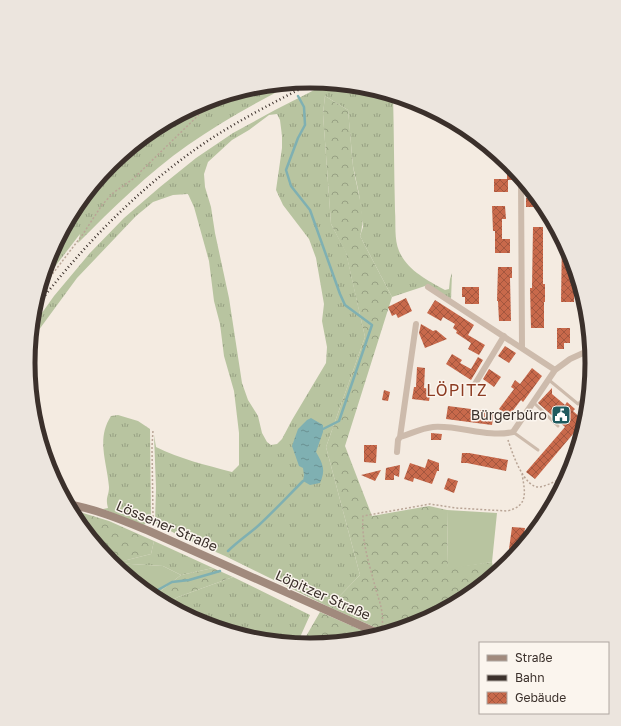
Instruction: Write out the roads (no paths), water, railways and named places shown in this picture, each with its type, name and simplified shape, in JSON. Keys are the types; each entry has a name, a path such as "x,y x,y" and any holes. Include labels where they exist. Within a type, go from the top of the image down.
{"street":[{"path":"522,186 522,347"},
{"path":"428,287 555,370"},
{"path":"397,452 416,324"},
{"path":"475,384 504,336"},
{"path":"400,437 432,427 449,427 488,433 505,434 514,432 555,370 570,359 585,351 585,345"},
{"name":"Lössener Straße","path":"75,506 115,518 149,531 254,578"},
{"name":"Löpitzer Straße","path":"254,578 372,631"}],"lane":[{"path":"549,380 578,404 584,398"},
{"path":"533,402 558,426"},
{"path":"514,432 538,450"}],"water":[{"path":"311,418 323,425 323,432 316,452 323,467 323,474 320,483 310,485 303,481 303,468 299,466 292,446 298,429"}],"waterway":[{"path":"298,96 304,107 305,125 298,138 286,170 291,186 310,210 345,305 372,325 339,421 323,429"},
{"path":"228,551 259,525 303,481"},
{"path":"156,591 172,582 189,580 220,571"}],"railway":[{"path":"42,299 93,239 162,175 186,156 224,130 302,88"}],"place":[{"name":"Bürgerbüro","path":"561,415"}],"district":[{"name":"LÖPITZ","path":"457,390"}]}
